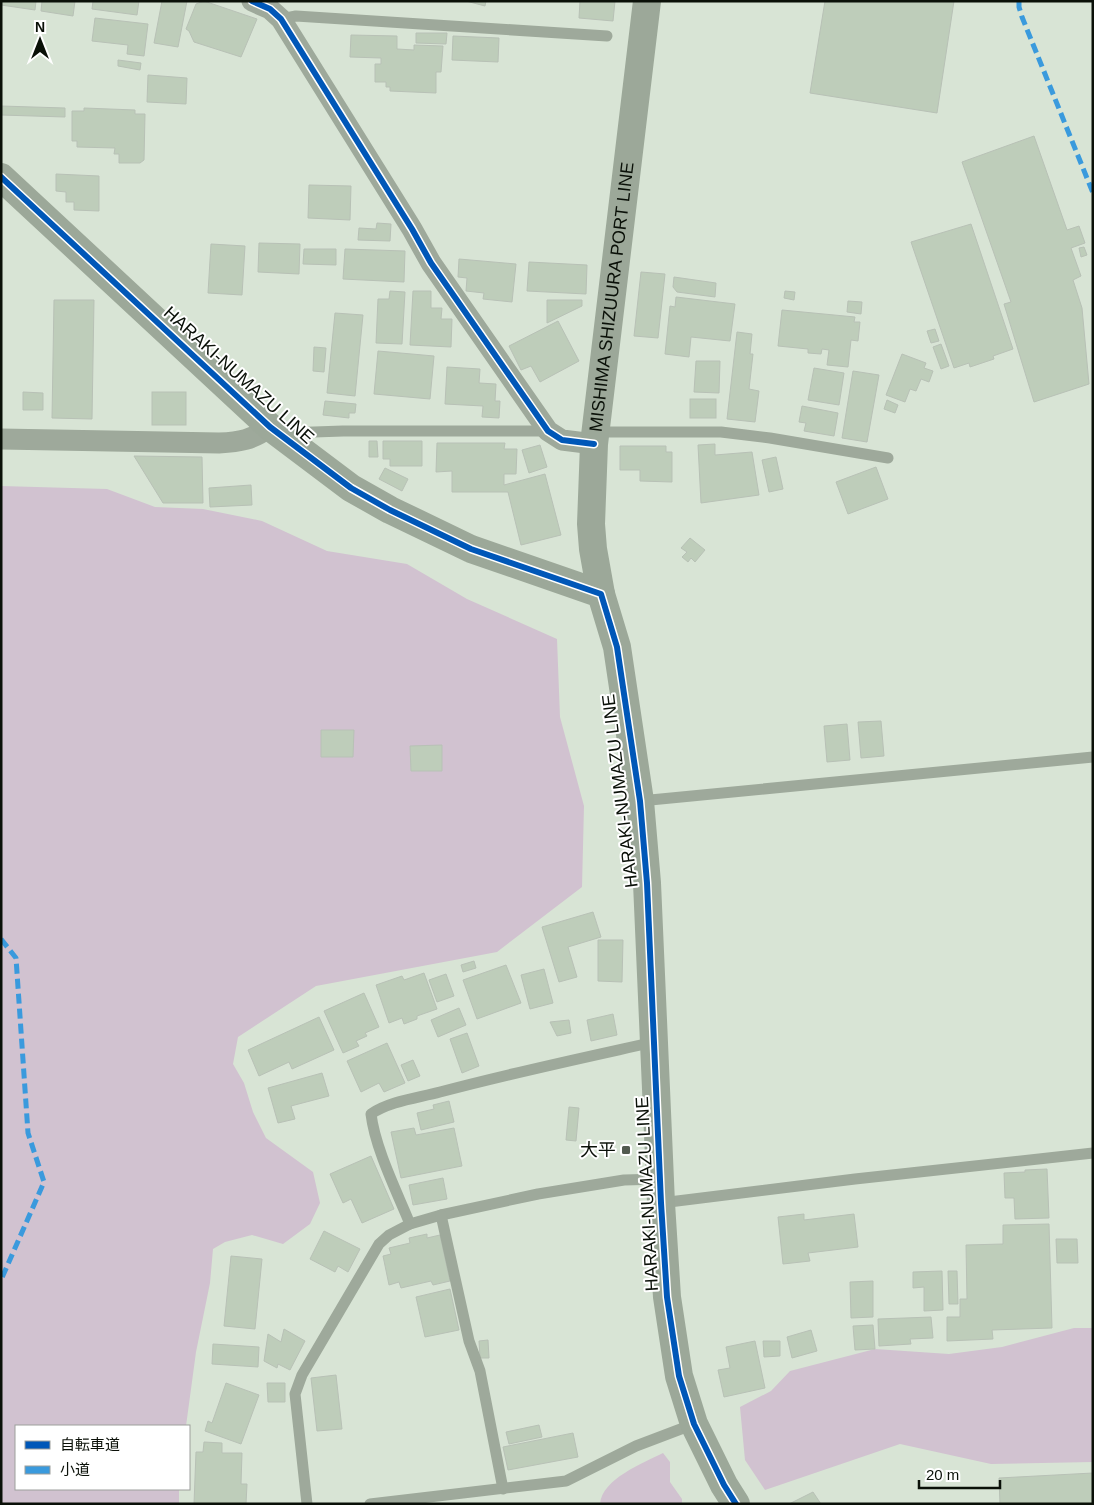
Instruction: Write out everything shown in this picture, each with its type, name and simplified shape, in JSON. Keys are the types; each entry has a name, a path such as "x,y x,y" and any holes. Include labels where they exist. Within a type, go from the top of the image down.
{"main road":[{"name":"MISHIMA SHIZUURA PORT LINE","path":"601,594 593,549 591,524 594,438 647,1"},
{"name":"HARAKI-NUMAZU LINE","path":"1,177 273,430 351,488 390,510 471,549 601,594 617,647 640,801 647,883 667,1297 679,1376 694,1424 724,1485 736,1504"}],"street":[{"path":"252,1 270,9 281,19 412,229 431,263 548,431 562,440 594,438"},
{"path":"1,439 219,443 242,442 273,430"}],"lane":[{"path":"281,19 296,16 607,36"},
{"path":"273,430 548,431"},
{"path":"594,438 721,432 770,438 888,458"},
{"path":"640,801 1093,757"},
{"path":"410,1224 388,1172 372,1123 371,1114 395,1104 452,1089 654,1042"},
{"path":"307,1504 295,1394 302,1375 379,1244 389,1235 410,1224 538,1194 614,1181 661,1191 864,1178 1093,1153"},
{"path":"442,1215 469,1341 480,1371 503,1489"},
{"path":"370,1504 566,1481 636,1446 694,1424"}],"shaded area":[{"path":"1,486 107,489 155,507 203,509 262,521 327,551 407,564 467,599 557,639 560,717 584,806 582,887 497,952 316,986 238,1037 233,1064 244,1083 253,1112 266,1138 313,1172 320,1203 310,1224 283,1244 252,1235 225,1242 213,1249 210,1283 196,1352 186,1425 15,1425 15,1490 179,1490 179,1504 1,1504"},
{"path":"1074,1328 1093,1328 1093,1462 991,1464 900,1444 765,1490 745,1460 740,1407 771,1391 790,1371 875,1349 949,1354 1002,1347"},
{"path":"663,1453 670,1462 670,1482 682,1499 682,1504 600,1504 602,1495 616,1480 635,1467"}],"building":[{"path":"1,1 36,1 35,10 1,5"},
{"path":"42,1 75,1 73,16 41,11"},
{"path":"93,1 139,1 137,15 92,9"},
{"path":"162,1 187,1 178,47 154,43"},
{"path":"204,1 257,19 241,57 194,42 189,31 186,29 196,4"},
{"path":"466,1 486,1 485,6"},
{"path":"580,1 615,1 613,21 579,18"},
{"path":"825,1 954,1 937,113 810,93"},
{"path":"95,18 148,24 144,56 127,54 128,45 92,41"},
{"path":"416,33 447,33 446,44 416,43"},
{"path":"351,35 397,36 397,49 414,50 414,45 443,46 441,72 436,72 436,93 390,91 390,87 386,87 386,82 375,82 375,64 381,64 381,58 350,57"},
{"path":"453,36 499,38 498,62 452,60"},
{"path":"118,60 141,63 140,70 118,66"},
{"path":"148,75 187,78 186,104 147,102"},
{"path":"1,106 65,108 65,117 1,115"},
{"path":"84,108 135,110 135,114 145,114 144,160 140,163 119,163 119,154 114,154 115,148 77,147 77,141 72,141 72,111 84,111"},
{"path":"1034,136 1067,230 1079,226 1085,243 1071,248 1081,276 1073,280 1082,308 1089,384 1034,402 1004,304 1011,302 962,162"},
{"path":"56,174 99,176 99,211 74,210 74,202 66,202 66,192 56,191"},
{"path":"309,185 351,186 350,220 308,218"},
{"path":"377,223 391,224 390,241 358,240 359,228 376,229"},
{"path":"971,224 1013,349 993,356 994,359 970,367 969,363 954,368 911,242"},
{"path":"259,243 300,244 299,274 258,272"},
{"path":"211,244 245,246 242,295 208,293"},
{"path":"1084,247 1087,255 1081,257 1079,248"},
{"path":"304,249 336,249 336,265 303,264"},
{"path":"345,249 405,251 404,282 343,279"},
{"path":"459,259 516,264 512,302 483,299 484,293 466,291 467,278 458,277"},
{"path":"529,262 587,265 586,294 527,291"},
{"path":"641,272 665,274 658,338 634,336"},
{"path":"674,277 716,283 715,297 677,292 673,287"},
{"path":"390,291 405,292 402,344 376,343 378,299 389,299"},
{"path":"413,291 431,291 431,308 442,308 441,319 452,319 451,347 410,345"},
{"path":"785,291 795,292 794,300 784,298"},
{"path":"676,297 735,304 730,341 691,337 689,357 665,354 670,306 675,307"},
{"path":"54,300 94,300 92,419 52,418"},
{"path":"547,300 582,300 582,306 547,323"},
{"path":"848,301 862,302 861,314 847,312"},
{"path":"782,310 855,317 854,322 860,322 858,341 851,340 848,367 827,365 829,350 822,349 821,354 808,353 808,349 778,346"},
{"path":"335,313 363,315 355,396 327,393"},
{"path":"558,321 579,361 540,382 531,366 521,370 509,346"},
{"path":"935,329 939,341 931,343 927,331"},
{"path":"737,332 752,334 750,354 753,354 749,389 759,391 755,422 727,419"},
{"path":"941,344 949,366 941,369 933,347"},
{"path":"314,347 326,348 324,372 313,371"},
{"path":"378,351 434,356 430,399 374,394"},
{"path":"902,354 926,363 924,368 933,371 929,382 921,379 916,391 910,389 905,402 886,395"},
{"path":"696,361 720,361 719,393 694,392"},
{"path":"447,367 480,369 479,383 496,384 495,401 500,401 499,418 482,417 483,406 445,404"},
{"path":"814,368 844,373 839,405 808,400"},
{"path":"853,371 879,375 867,442 842,438"},
{"path":"23,392 43,393 43,410 23,410"},
{"path":"152,392 186,392 186,425 152,425"},
{"path":"690,399 716,399 716,418 690,418"},
{"path":"887,400 898,405 895,413 884,409"},
{"path":"325,401 356,404 355,413 349,413 349,418 323,415"},
{"path":"802,406 838,413 834,436 804,431 806,423 799,422"},
{"path":"369,441 377,441 378,457 369,457"},
{"path":"383,441 422,441 422,466 390,466 390,459 383,459"},
{"path":"437,443 505,443 504,449 517,449 516,474 504,474 504,485 545,474 561,535 521,545 508,492 452,492 452,471 436,472"},
{"path":"715,444 715,455 752,452 759,495 701,503 698,445"},
{"path":"540,445 547,467 529,473 522,450"},
{"path":"620,446 666,446 666,452 672,452 672,482 640,481 640,470 620,470"},
{"path":"134,456 202,457 203,503 163,503"},
{"path":"776,457 783,489 769,492 762,460"},
{"path":"876,467 888,499 848,514 836,482"},
{"path":"385,468 408,479 402,491 379,479"},
{"path":"251,485 252,505 210,507 209,488"},
{"path":"690,538 705,550 695,562 691,558 688,562 682,557 687,552 681,548"},
{"path":"881,721 884,756 861,758 858,722"},
{"path":"847,724 850,760 827,762 824,726"},
{"path":"321,730 354,730 353,757 321,757"},
{"path":"442,745 442,771 411,771 410,746"},
{"path":"593,912 601,937 568,947 577,977 559,982 542,927"},
{"path":"598,940 623,940 622,982 598,981"},
{"path":"474,961 476,968 463,972 461,965"},
{"path":"506,965 521,1003 477,1019 463,980"},
{"path":"544,969 553,1003 530,1009 521,975"},
{"path":"424,973 437,1009 417,1016 417,1019 404,1024 402,1018 389,1023 376,985 402,976 404,980"},
{"path":"446,974 454,996 437,1002 429,980"},
{"path":"364,993 379,1027 365,1033 367,1036 356,1041 359,1046 343,1053 324,1011"},
{"path":"459,1008 466,1025 438,1037 431,1020"},
{"path":"613,1014 617,1035 591,1041 587,1020"},
{"path":"319,1017 334,1050 292,1069 289,1062 259,1076 248,1050"},
{"path":"569,1020 571,1033 557,1036 550,1022"},
{"path":"467,1033 479,1066 462,1073 450,1039"},
{"path":"387,1043 405,1083 384,1092 379,1083 361,1092 347,1061"},
{"path":"413,1060 420,1076 408,1081 401,1065"},
{"path":"322,1073 329,1096 291,1106 295,1119 278,1123 268,1088"},
{"path":"449,1101 454,1122 421,1130 417,1113 434,1109 433,1105"},
{"path":"569,1107 579,1108 576,1141 566,1140"},
{"path":"414,1128 416,1135 454,1128 462,1166 401,1178 391,1132"},
{"path":"371,1156 394,1209 362,1223 351,1199 343,1203 330,1174"},
{"path":"1047,1169 1049,1218 1015,1219 1014,1198 1005,1198 1004,1173"},
{"path":"443,1178 447,1199 413,1205 409,1185"},
{"path":"804,1214 804,1220 854,1214 858,1247 808,1253 810,1261 783,1264 778,1217"},
{"path":"1049,1224 1052,1328 992,1330 993,1339 947,1341 947,1317 960,1317 960,1299 967,1299 966,1245 1003,1244 1003,1225"},
{"path":"324,1231 360,1249 348,1272 338,1266 335,1272 310,1259"},
{"path":"427,1234 427,1238 440,1235 450,1281 433,1285 431,1281 401,1288 399,1282 389,1285 383,1256 391,1254 389,1248 410,1243 409,1238"},
{"path":"1056,1239 1077,1239 1078,1263 1057,1263"},
{"path":"231,1256 262,1259 255,1329 224,1326"},
{"path":"942,1271 943,1310 924,1311 924,1287 913,1288 913,1272"},
{"path":"948,1271 957,1271 958,1304 949,1304"},
{"path":"873,1281 873,1317 851,1318 850,1282"},
{"path":"450,1289 459,1330 425,1337 416,1297"},
{"path":"931,1317 933,1338 910,1339 911,1344 879,1346 878,1319"},
{"path":"873,1325 875,1349 855,1350 853,1326"},
{"path":"284,1329 305,1341 290,1370 278,1364 277,1368 264,1361 268,1334 281,1342"},
{"path":"811,1330 817,1351 792,1358 787,1337"},
{"path":"488,1340 489,1358 480,1358 479,1341"},
{"path":"755,1341 765,1388 724,1397 718,1370 730,1368 726,1347"},
{"path":"763,1341 780,1341 780,1356 764,1357"},
{"path":"213,1344 259,1347 258,1367 212,1364"},
{"path":"336,1375 342,1429 317,1431 311,1378"},
{"path":"226,1383 259,1395 241,1444 205,1431 208,1421 212,1423"},
{"path":"267,1383 285,1383 285,1402 268,1402"},
{"path":"539,1425 542,1437 509,1444 506,1432"},
{"path":"573,1433 578,1457 508,1470 503,1447"},
{"path":"204,1442 222,1443 222,1453 242,1453 241,1484 247,1484 246,1504 194,1504 196,1452 203,1452"},
{"path":"1093,1473 1093,1504 1000,1504 999,1478"},
{"path":"813,1492 821,1504 789,1504"}],"marked path":[{"path":"1019,1 1022,17 1093,193"},
{"path":"1,939 16,958 28,1133 44,1182 1,1280"}],"cycle path":[{"path":"252,1 270,9 281,19 412,229 431,263 548,431 562,440 594,444"},
{"path":"1,177 270,427 351,488 390,510 471,549 601,594 617,647 640,801 647,883 667,1297 679,1376 694,1424 724,1485 736,1504"}],"place":[{"name":"大平","path":"626,1150"}]}
